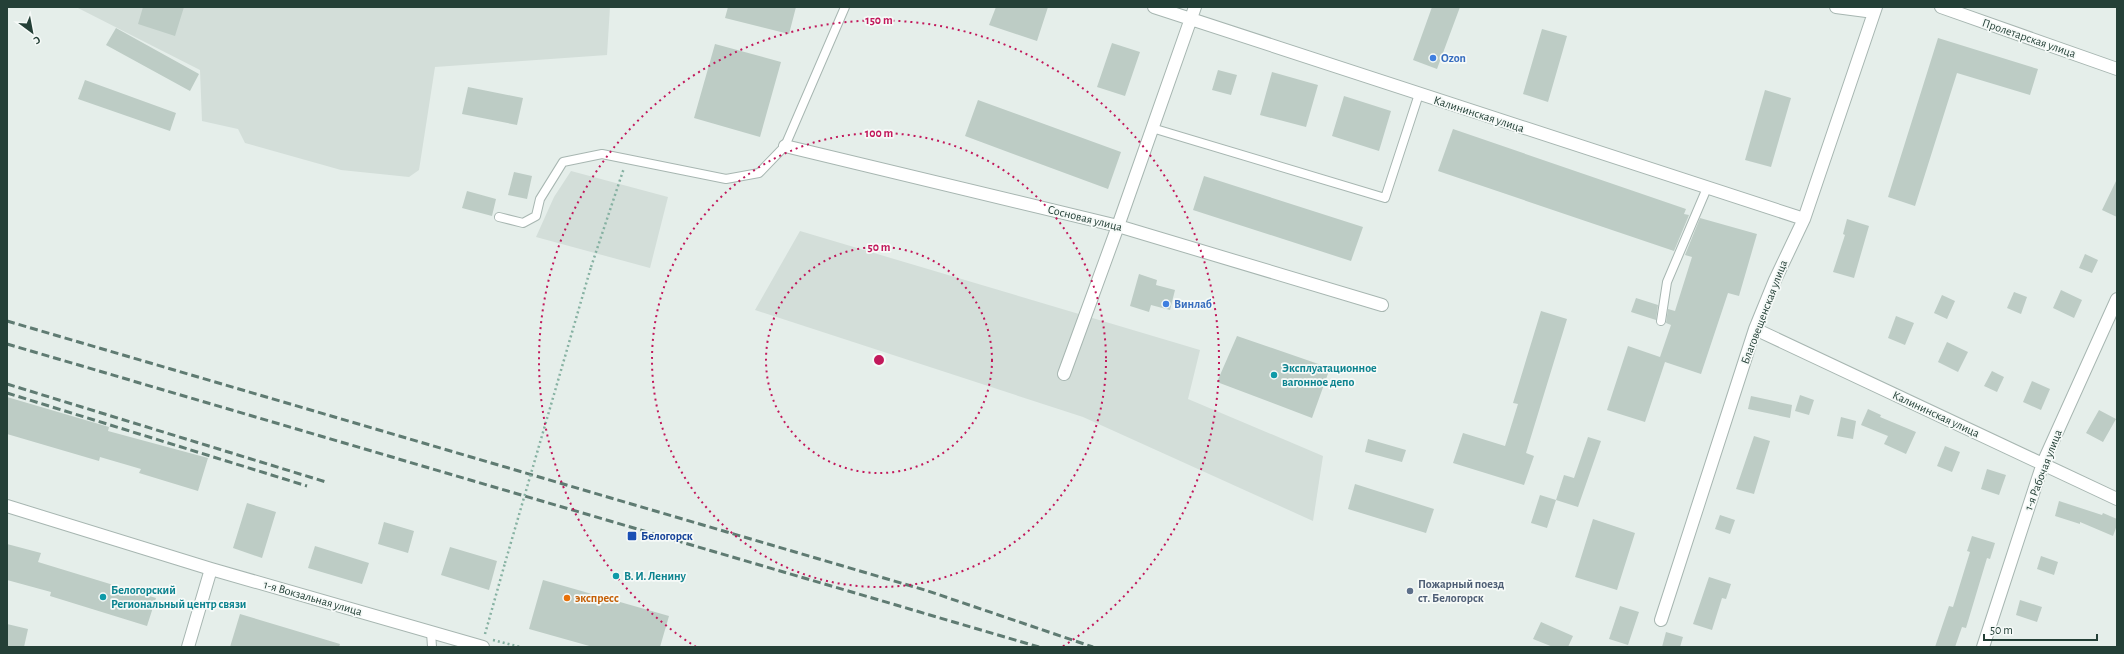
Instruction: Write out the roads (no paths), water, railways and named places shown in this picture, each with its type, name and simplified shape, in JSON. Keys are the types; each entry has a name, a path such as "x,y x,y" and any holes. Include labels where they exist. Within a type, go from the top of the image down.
{"street":[{"name":"Калининская улица","path":"1154,7 1192,12 1420,94 1804,219"},
{"path":"1836,7 1875,10"},
{"name":"Пролетарская улица","path":"1941,7 2117,69"},
{"name":"Благовещенская улица","path":"1661,620 1755,329 1775,280 1804,219 1875,10"},
{"path":"1064,374 1118,226 1192,12"},
{"name":"Сосновая улица","path":"785,146 1118,226 1382,305"},
{"name":"1-я Рабочая улица","path":"1983,647 2043,464 2117,299"},
{"name":"Калининская улица","path":"1755,329 2117,499"},
{"name":"1-я Вокзальная улица","path":"7,506 211,569 430,632 486,641"},
{"path":"188,647 211,569"}],"lane":[{"path":"499,217 523,223 536,216 540,199 563,162 602,154 726,179 759,173 785,146 845,7"},
{"path":"1152,128 1386,198 1420,94"},
{"path":"1661,322 1667,282 1707,188"},
{"path":"430,632 432,647"}],"railway":[{"path":"7,321 925,590 1093,647"},
{"path":"7,344 1039,647"},
{"path":"7,384 326,482"},
{"path":"7,393 307,486"}],"place":[{"name":"Ozon","path":"1433,58"},
{"name":"Винлаб","path":"1166,304"},
{"name":"Эксплуатационное вагонное депо","path":"1274,375"},
{"name":"Белогорск","path":"632,536"},
{"name":"В. И. Ленину","path":"616,576"},
{"name":"Пожарный поезд ст. Белогорск","path":"1410,591"},
{"name":"Белогорский Региональный центр связи","path":"103,597"},
{"name":"экспресс","path":"567,598"}]}
